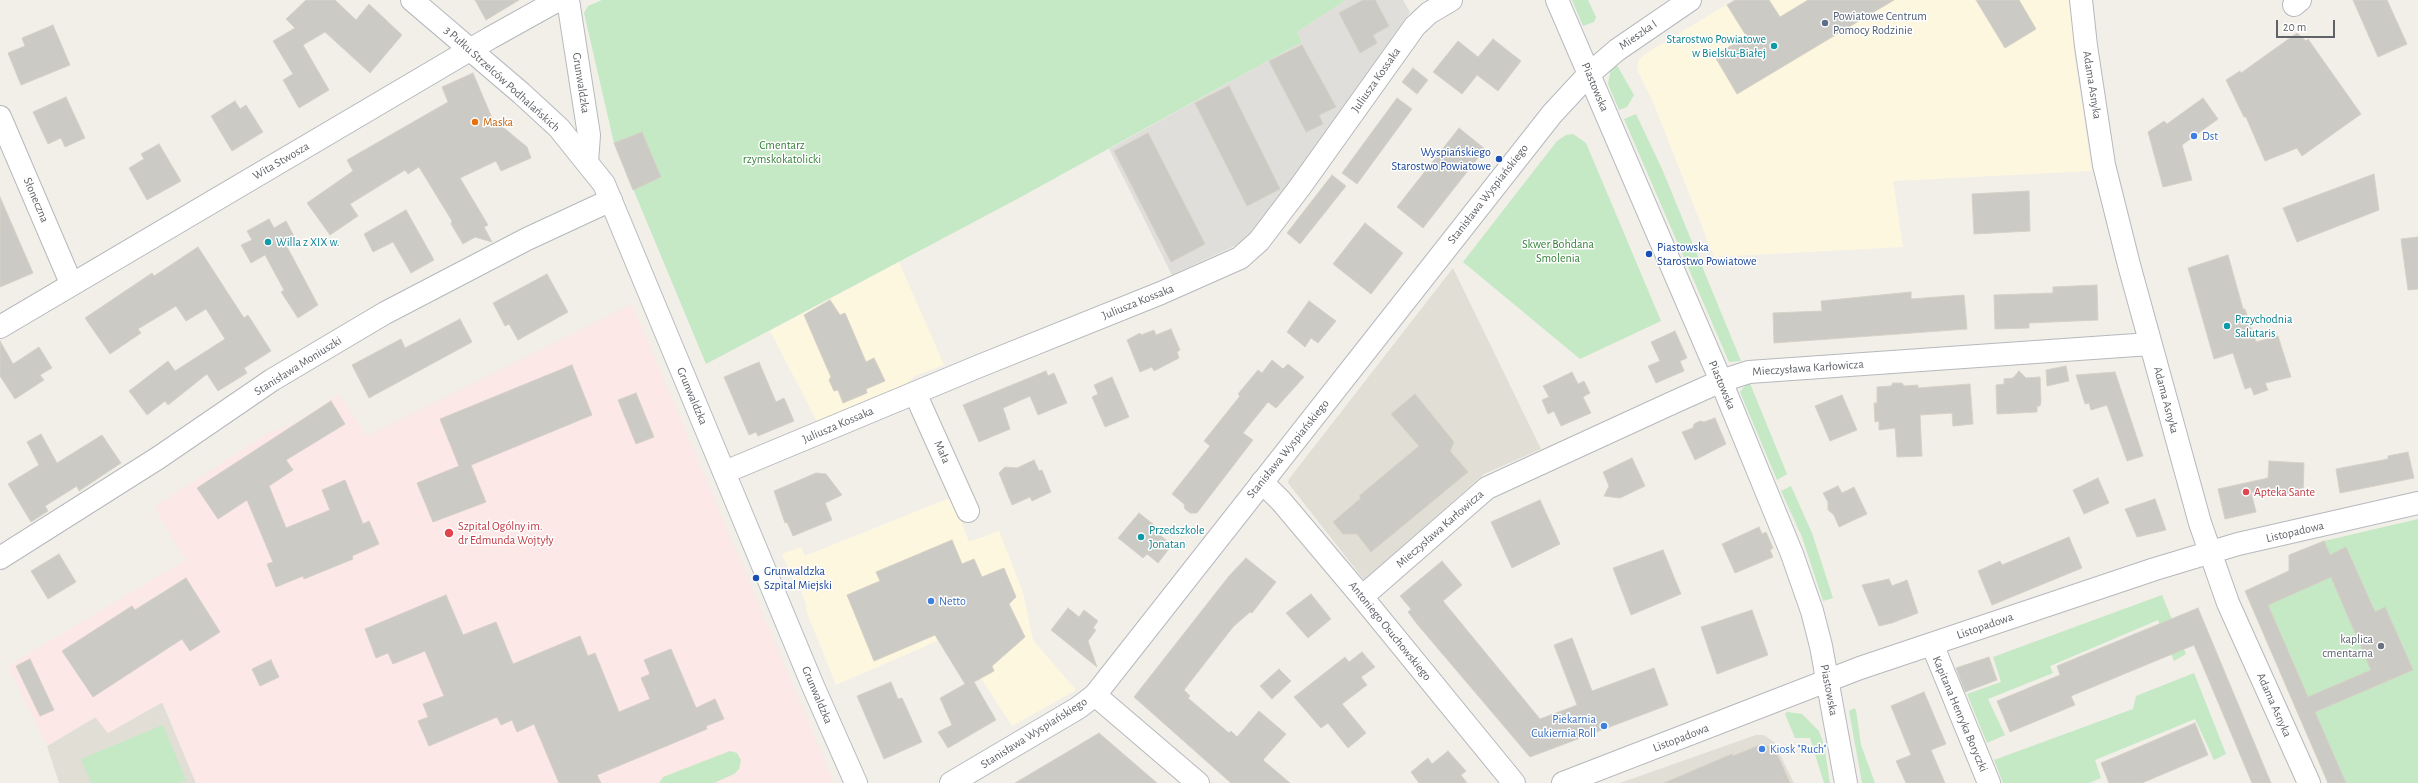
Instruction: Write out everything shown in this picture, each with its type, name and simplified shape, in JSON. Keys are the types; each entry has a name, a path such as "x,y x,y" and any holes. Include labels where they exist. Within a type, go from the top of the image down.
{"street":[{"name":"3 Pułku Strzelców Podhalańskich","path":"412,0 559,128 588,162"},
{"name":"Wita Stwosza","path":"0,326 71,283 471,50 553,3 564,0"},
{"name":"Grunwaldzka","path":"568,0 590,135 588,162 604,184 611,200 813,686 856,783"},
{"name":"Juliusza Kossaka","path":"725,472 1161,293 1245,255 1259,241 1300,187 1415,26 1429,13 1451,0"},
{"name":"Piastowska","path":"1557,0 1721,381 1792,554 1812,611 1828,681 1846,783"},
{"name":"Mieszka I","path":"1589,74 1617,50 1690,0"},
{"name":"Adama Asnyka","path":"2081,0 2086,46 2104,165 2150,344 2209,552 2228,603 2309,783"},
{"name":"Stanisława Wyspiańskiego","path":"951,783 1078,708 1095,695 1552,114 1589,74"},
{"name":"Słoneczna","path":"0,117 71,283"},
{"name":"Stanisława Moniuszki","path":"0,558 158,458 272,380 365,325 527,238 571,220 611,200"},
{"name":"Mieczysława Karłowicza","path":"1362,597 1487,488 1721,381 1750,372 2150,344"},
{"name":"Mała","path":"915,393 968,510"},
{"name":"Antoniego Osuchowskiego","path":"1262,482 1281,501 1362,597 1514,783"},
{"name":"Listopadowa","path":"1563,783 1828,681 1932,644 2209,552 2418,503"},
{"name":"Kapitana Henryka Boryczki","path":"1932,644 1989,783"},
{"path":"1095,695 1198,783"}],"shaded area":[{"path":"1346,0 1403,0 1410,12 1260,224 1241,243 1172,275 1109,149 1302,42 1297,32"},
{"name":"Starostwo Powiatowe w Bielsku-Białej","path":"1734,0 2071,0 2074,53 2092,171 1893,181 1903,247 1714,257 1653,102 1637,69 1639,59 1650,51"},
{"path":"899,262 944,365 915,376 907,384 817,421 770,331"},
{"path":"1453,268 1541,449 1484,474 1364,580 1288,483 1289,479"},
{"name":"Szpital Ogólny im. dr Edmunda Wojtyły","path":"632,304 834,783 196,783 163,702 108,733 95,717 47,746 8,666 185,560 154,507 270,432 292,425 339,394 367,436"},
{"path":"952,497 969,542 999,531 1023,593 1033,640 1076,690 1012,726 953,634 836,685 805,608 807,607 801,590 798,591 782,554 801,547 805,556"},
{"path":"162,702 196,783 59,783 47,746 96,717 108,733"},
{"path":"1756,735 1764,735 1774,742 1794,783 1620,783"}],"green space":[{"name":"Cmentarz rzymskokatolicki","path":"602,0 1346,0 1297,32 1302,42 1019,198 706,364 614,143 584,13 588,6"},
{"path":"1572,0 1588,0 1596,17 1594,22 1583,26"},
{"path":"1615,62 1634,95 1627,107 1619,110 1608,84 1611,68"},
{"path":"1636,114 1662,169 1741,361 1729,362 1624,119"},
{"name":"Skwer Bohdana Smolenia","path":"1573,134 1586,143 1661,321 1580,359 1463,262 1557,141 1566,135"},
{"path":"1749,381 1787,474 1777,480 1740,392"},
{"path":"1791,486 1812,533 1833,598 1823,601 1802,537 1781,491"},
{"path":"2418,519 2418,783 2328,783 2245,591 2292,569 2289,561 2291,554 2324,541"},
{"path":"2162,595 2186,654 2174,661 2158,620 2050,666 2053,673 1988,699 2005,735 1987,743 1967,694 2001,682 1993,657"},
{"path":"2194,673 2226,754 2214,760 2195,719 2095,760 2101,778 2089,783 2003,783 1994,760 2133,709 2136,696"},
{"path":"1854,708 1856,710 1861,745 1875,783 1862,783 1849,711"},
{"path":"1787,712 1802,714 1819,731 1824,745 1830,783 1824,783 1810,738 1795,738 1785,714"},
{"path":"163,725 186,780 179,783 91,783 81,759"},
{"path":"730,751 737,753 741,760 739,769 734,774 714,783 659,783 663,777"}],"building":[{"path":"306,0 335,0 356,20 369,4 402,35 370,73 325,32 303,45 329,90 299,108 283,80 293,74 273,41 295,28 286,19"},
{"path":"475,0 519,0 486,20"},
{"path":"1363,0 1375,0 1389,26 1373,35 1377,43 1360,53 1339,13"},
{"name":"Starostwo Powiatowe w Bielsku-Białej","path":"1735,0 1769,0 1780,17 1808,0 1894,0 1737,94 1714,55 1747,37 1727,5"},
{"path":"1976,0 2019,0 2036,29 2005,48"},
{"path":"2353,0 2387,0 2407,44 2378,57"},
{"path":"53,25 70,65 21,85 8,53 25,46 22,38"},
{"path":"2297,33 2306,41 2308,39 2361,114 2302,156 2297,148 2265,161 2246,117 2244,117 2226,80 2240,71 2241,73"},
{"path":"1493,39 1521,61 1498,91 1477,75 1462,94 1433,72 1458,41 1478,57"},
{"path":"1302,45 1336,107 1319,115 1323,124 1306,132 1269,61"},
{"path":"1413,68 1428,80 1417,94 1402,82"},
{"path":"473,73 492,118 527,147 531,158 501,171 496,161 460,178 488,225 484,227 492,242 475,237 463,244 451,224 452,221 419,167 408,174 405,170 350,204 358,216 330,235 307,203 353,171 347,160 448,102 442,87"},
{"path":"1229,86 1280,189 1247,206 1195,103"},
{"path":"66,97 85,138 65,147 61,138 48,144 33,112"},
{"path":"1397,98 1412,109 1357,184 1342,173"},
{"path":"2203,98 2218,119 2182,145 2192,180 2163,187 2148,132 2164,121 2167,124"},
{"path":"235,101 240,109 246,105 263,132 232,151 211,116"},
{"path":"1459,128 1485,149 1423,228 1397,207"},
{"path":"642,132 661,177 633,190 614,143"},
{"path":"1148,133 1205,244 1171,262 1114,151"},
{"path":"159,144 181,181 147,200 129,168 144,159 141,154"},
{"path":"2374,174 2379,210 2297,242 2283,208"},
{"path":"1332,175 1346,186 1300,244 1287,233"},
{"path":"2029,191 2030,231 1974,234 1972,194"},
{"path":"0,197 33,273 0,287"},
{"path":"406,210 434,260 411,273 393,242 373,252 364,234"},
{"path":"269,219 274,228 286,221 295,238 285,243 318,305 298,318 281,292 284,290 265,255 251,263 241,245 252,240 247,231"},
{"path":"1365,223 1403,253 1371,294 1333,264"},
{"path":"2418,237 2418,289 2408,290 2401,239"},
{"path":"198,247 244,318 248,315 271,351 244,368 247,373 218,391 207,374 168,405 165,401 147,415 129,391 168,361 175,371 225,339 206,309 186,321 176,306 138,329 141,333 110,354 85,318 152,273 154,276"},
{"name":"Przychodnia Salutaris","path":"2228,255 2243,309 2245,309 2256,342 2278,336 2291,377 2265,383 2268,390 2254,395 2251,387 2245,389 2233,353 2214,359 2188,268"},
{"path":"547,274 568,312 518,340 509,324 505,326 493,303"},
{"path":"2097,285 2098,320 2029,323 2029,328 1995,329 1994,295 2053,293 2053,287"},
{"path":"1911,292 1911,299 1964,295 1967,329 1774,343 1773,313 1822,311 1821,301"},
{"path":"830,300 840,315 845,313 866,362 874,358 885,381 866,389 867,393 843,403 838,390 834,391 829,380 831,377 804,315"},
{"path":"1309,301 1336,321 1318,343 1311,338 1305,347 1287,332"},
{"path":"460,319 472,342 369,398 352,365 401,339 405,348"},
{"path":"1171,329 1180,350 1177,352 1179,358 1154,371 1152,367 1140,372 1127,340 1140,333 1141,335 1154,330 1156,335"},
{"path":"1675,331 1687,358 1680,361 1684,371 1656,383 1648,366 1660,361 1651,342"},
{"path":"0,341 13,364 39,347 52,368 40,375 44,380 15,399 0,376"},
{"path":"1272,360 1283,369 1288,364 1304,377 1276,408 1268,402 1243,433 1253,440 1197,513 1190,513 1185,509 1184,504 1172,494 1210,446 1204,441 1240,396 1238,394 1258,370 1262,373"},
{"path":"759,362 776,402 784,398 794,421 758,436 756,432 749,435 724,377"},
{"path":"572,365 592,415 471,465 486,502 433,522 417,483 459,466 440,419"},
{"path":"2066,366 2069,381 2047,386 2046,370"},
{"path":"1046,371 1048,376 1054,373 1067,403 1038,415 1030,396 1003,408 1010,429 979,442 963,405"},
{"path":"2019,371 2026,378 2040,377 2041,401 2040,406 2037,406 2037,412 1997,414 1996,385 2004,384 2004,379 2013,378"},
{"path":"1572,372 1578,384 1584,381 1590,393 1583,397 1591,413 1561,426 1554,411 1548,414 1542,400 1549,397 1543,386"},
{"path":"2115,372 2143,456 2127,461 2107,405 2091,410 2089,403 2085,404 2076,375"},
{"path":"1112,377 1129,417 1105,427 1092,397 1098,394 1094,385"},
{"path":"1893,383 1902,383 1904,386 1918,385 1918,388 1970,384 1973,424 1953,426 1952,413 1920,415 1922,456 1897,457 1895,428 1879,430 1879,421 1875,422 1874,403 1877,403 1877,387 1891,386"},
{"path":"636,393 654,437 636,444 618,400"},
{"path":"1415,394 1454,442 1450,451 1468,472 1371,552 1357,534 1343,534 1333,522 1361,498 1359,496 1419,446 1391,414"},
{"path":"1842,395 1857,430 1830,441 1815,406"},
{"path":"331,401 345,424 286,460 293,470 269,486 286,528 330,510 322,490 345,480 363,524 369,521 379,544 352,556 353,559 304,579 303,576 276,587 267,564 273,562 247,500 218,519 197,488"},
{"path":"1715,418 1726,444 1695,460 1682,432 1693,428 1694,424 1700,421 1704,422"},
{"path":"41,434 57,463 102,435 121,463 79,491 77,486 45,506 48,511 31,522 8,484 39,465 27,442"},
{"path":"2408,452 2414,478 2340,493 2336,469 2388,459 2388,456"},
{"path":"1632,458 1645,486 1620,498 1604,496 1609,486 1603,472"},
{"path":"1034,460 1039,471 1042,470 1051,492 1032,501 1030,497 1012,505 999,473 1005,467 1017,468"},
{"path":"2269,461 2304,463 2303,495 2251,492 2256,512 2225,519 2218,489 2268,478"},
{"path":"816,473 826,474 842,495 825,503 832,520 793,536 787,522 785,523 774,491"},
{"path":"2098,478 2109,503 2084,514 2073,490"},
{"path":"1838,486 1842,493 1854,487 1867,514 1839,527 1834,515 1828,510 1828,502 1823,493"},
{"path":"2155,499 2166,530 2137,537 2125,509"},
{"path":"1540,500 1560,544 1512,568 1491,522"},
{"name":"Przedszkole Jonatan","path":"1139,513 1163,532 1161,536 1172,545 1158,563 1147,554 1143,558 1118,538"},
{"path":"1759,527 1762,534 1766,532 1773,548 1770,550 1773,557 1735,573 1722,544"},
{"path":"2069,537 2082,568 1992,605 1978,571 2000,561 2002,565"},
{"name":"Netto","path":"952,540 962,564 974,559 982,577 1004,568 1016,597 1009,604 1025,637 992,666 994,671 974,682 996,720 948,748 938,732 952,725 940,698 965,684 935,635 874,661 847,595 880,581 876,572"},
{"path":"2324,541 2330,555 2346,547 2375,612 2385,607 2413,670 2315,712 2346,783 2328,783 2245,591 2289,571 2289,555","holes":["2331,577 2371,670 2308,697 2268,605"]},
{"path":"1663,550 1681,594 1631,615 1613,568"},
{"path":"59,554 76,582 48,599 31,571"},
{"path":"1246,558 1276,582 1252,613 1250,612 1233,627 1184,690 1190,696 1188,698 1229,733 1231,731 1237,737 1259,711 1286,734 1263,760 1290,783 1231,783 1134,697 1229,576"},
{"path":"1442,561 1462,585 1443,601 1540,719 1577,705 1554,645 1572,638 1592,691 1654,668 1668,705 1530,757 1417,624 1408,612 1411,609 1400,596"},
{"path":"186,578 220,632 190,651 182,639 93,697 62,651 132,606 135,610"},
{"path":"1889,579 1892,586 1907,580 1918,613 1892,623 1879,626 1862,585"},
{"path":"1311,594 1331,619 1308,638 1286,613"},
{"path":"446,595 463,635 496,622 513,664 580,636 588,656 595,653 619,712 650,699 641,678 650,674 644,660 671,649 696,708 715,699 724,719 706,726 707,729 597,775 601,783 559,783 534,724 517,732 512,720 501,725 497,717 429,746 418,721 428,717 423,704 444,696 425,651 393,664 388,653 376,658 365,629"},
{"path":"1068,608 1079,617 1084,610 1098,621 1093,628 1096,630 1088,641 1097,667 1051,630"},
{"path":"2198,608 2271,783 2252,783 2194,645 2071,696 2075,705 2010,732 1997,701 2060,675 2057,666"},
{"path":"1752,610 1768,655 1717,674 1701,627"},
{"path":"1362,652 1375,667 1361,677 1367,685 1342,704 1366,733 1348,748 1328,723 1321,728 1294,697 1345,657 1349,662"},
{"path":"1989,657 1997,680 1965,692 1956,668"},
{"path":"30,659 54,710 40,716 16,666"},
{"path":"271,660 279,677 260,686 252,669"},
{"path":"1279,669 1291,681 1272,699 1260,686"},
{"path":"891,682 898,699 902,698 922,742 884,759 857,696"},
{"path":"1924,692 1946,744 1931,750 1945,783 1906,783 1896,761 1911,755 1891,706"},
{"path":"2195,723 2208,755 2142,783 2109,783 2101,763"},
{"path":"1099,733 1157,783 1015,783 1069,751"},
{"path":"1760,745 1774,747 1790,783 1664,783 1732,754 1733,756"},
{"path":"1448,751 1466,771 1461,775 1467,783 1419,783 1411,772 1428,758 1432,764"}],"place":[{"name":"Powiatowe Centrum Pomocy Rodzinie","path":"1825,23"},
{"name":"Starostwo Powiatowe w Bielsku-Białej","path":"1774,46"},
{"name":"Maska","path":"475,122"},
{"name":"Dst","path":"2194,136"},
{"name":"Wyspiańskiego Starostwo Powiatowe","path":"1499,159"},
{"name":"Willa z XIX w.","path":"268,242"},
{"name":"Piastowska Starostwo Powiatowe","path":"1649,254"},
{"name":"Przychodnia Salutaris","path":"2227,326"},
{"name":"Apteka Sante","path":"2246,492"},
{"name":"Szpital Ogólny im. dr Edmunda Wojtyły","path":"449,533"},
{"name":"Przedszkole Jonatan","path":"1141,537"},
{"name":"Grunwaldzka Szpital Miejski","path":"756,578"},
{"name":"Netto","path":"931,601"},
{"name":"kaplica cmentarna","path":"2381,646"},
{"name":"Piekarnia Cukiernia Roll","path":"1604,726"},
{"name":"Kiosk \"Ruch\"","path":"1762,749"}]}
